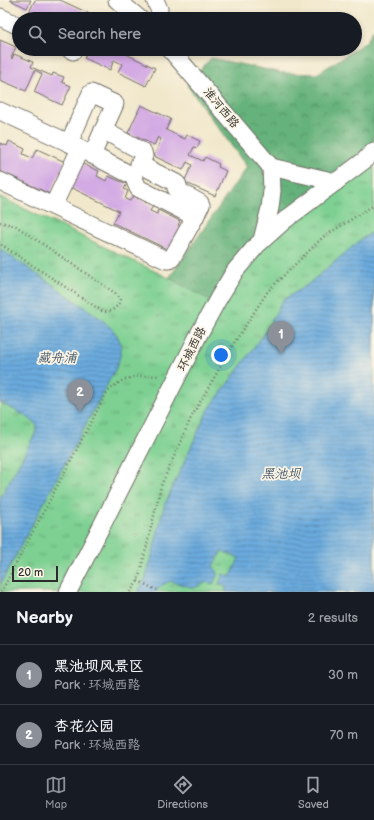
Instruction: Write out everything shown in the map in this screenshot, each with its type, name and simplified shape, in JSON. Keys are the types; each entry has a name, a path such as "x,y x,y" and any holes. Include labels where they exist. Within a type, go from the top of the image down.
{"street":[{"path":"117,0 132,12"},
{"path":"0,17 12,23"},
{"name":"淮河西路","path":"176,56 271,167"},
{"path":"53,206 80,149 91,94 115,104 103,130 80,149"},
{"path":"0,110 80,149 136,170 176,182 178,185 176,188 177,190 200,203 200,206 172,258 170,260 166,260 0,181"},
{"path":"103,130 144,153 144,156 136,170"},
{"name":"环城西路","path":"68,592 177,377 218,299 235,271 262,240 365,160 374,151"},
{"path":"262,240 270,208 272,191 271,167 336,182"}],"path":[{"path":"130,592 138,581 160,486 191,418 234,343 268,291 323,237 374,205"},
{"path":"0,222 16,226 115,293 120,299 119,304 109,311 102,311 0,244"},
{"path":"1,592 105,396 115,385 123,380 146,376 177,377"},
{"path":"138,581 158,590"}],"green space":[{"path":"374,29 374,151 215,303 169,278 247,167 187,85 211,58 282,73 317,74 345,56 362,56 362,45 366,42"},
{"path":"374,151 374,592 0,592 0,197 169,278 215,303 235,271"}],"water":[{"name":"黑池坝","path":"374,231 374,592 226,592 225,585 219,584 223,574 231,576 239,558 222,551 213,566 218,573 213,584 207,582 194,588 171,581 162,585 156,592 138,592 145,580 164,506 207,412 264,334 283,300 307,285 363,238"},
{"name":"藏舟浦","path":"0,249 102,320 118,336 121,348 116,368 0,585 0,498 35,434 37,426 30,419 0,402"}],"building":[{"path":"10,0 31,0 27,8"},
{"path":"35,0 60,0 86,12 29,12"},
{"path":"0,40 12,45 12,59 13,56 19,56 33,62 31,67 52,76 53,73 64,77 62,82 71,86 62,105 34,92 42,74 35,70 26,91 0,80"},
{"path":"85,56 130,56 155,68 146,86 118,72 122,64 114,60 110,70 84,58"},
{"path":"141,105 171,119 166,130 185,139 187,135 200,141 197,148 194,147 190,155 203,161 205,157 219,164 218,167 226,171 215,196 184,182 192,165 187,162 183,170 154,156 161,139 158,137 154,145 128,133"},
{"path":"9,141 25,149 23,154 32,158 37,149 65,162 50,194 0,171 0,143 7,146"},
{"path":"83,164 99,171 97,176 106,181 108,176 127,184 124,189 128,191 125,199 130,201 133,196 153,206 150,211 157,214 158,210 180,221 178,225 182,227 171,251 113,223 119,211 66,185 75,166 80,169"}],"place":[{"name":"黑池坝风景区","path":"281,354"},
{"name":"杏花公园","path":"80,412"}]}
